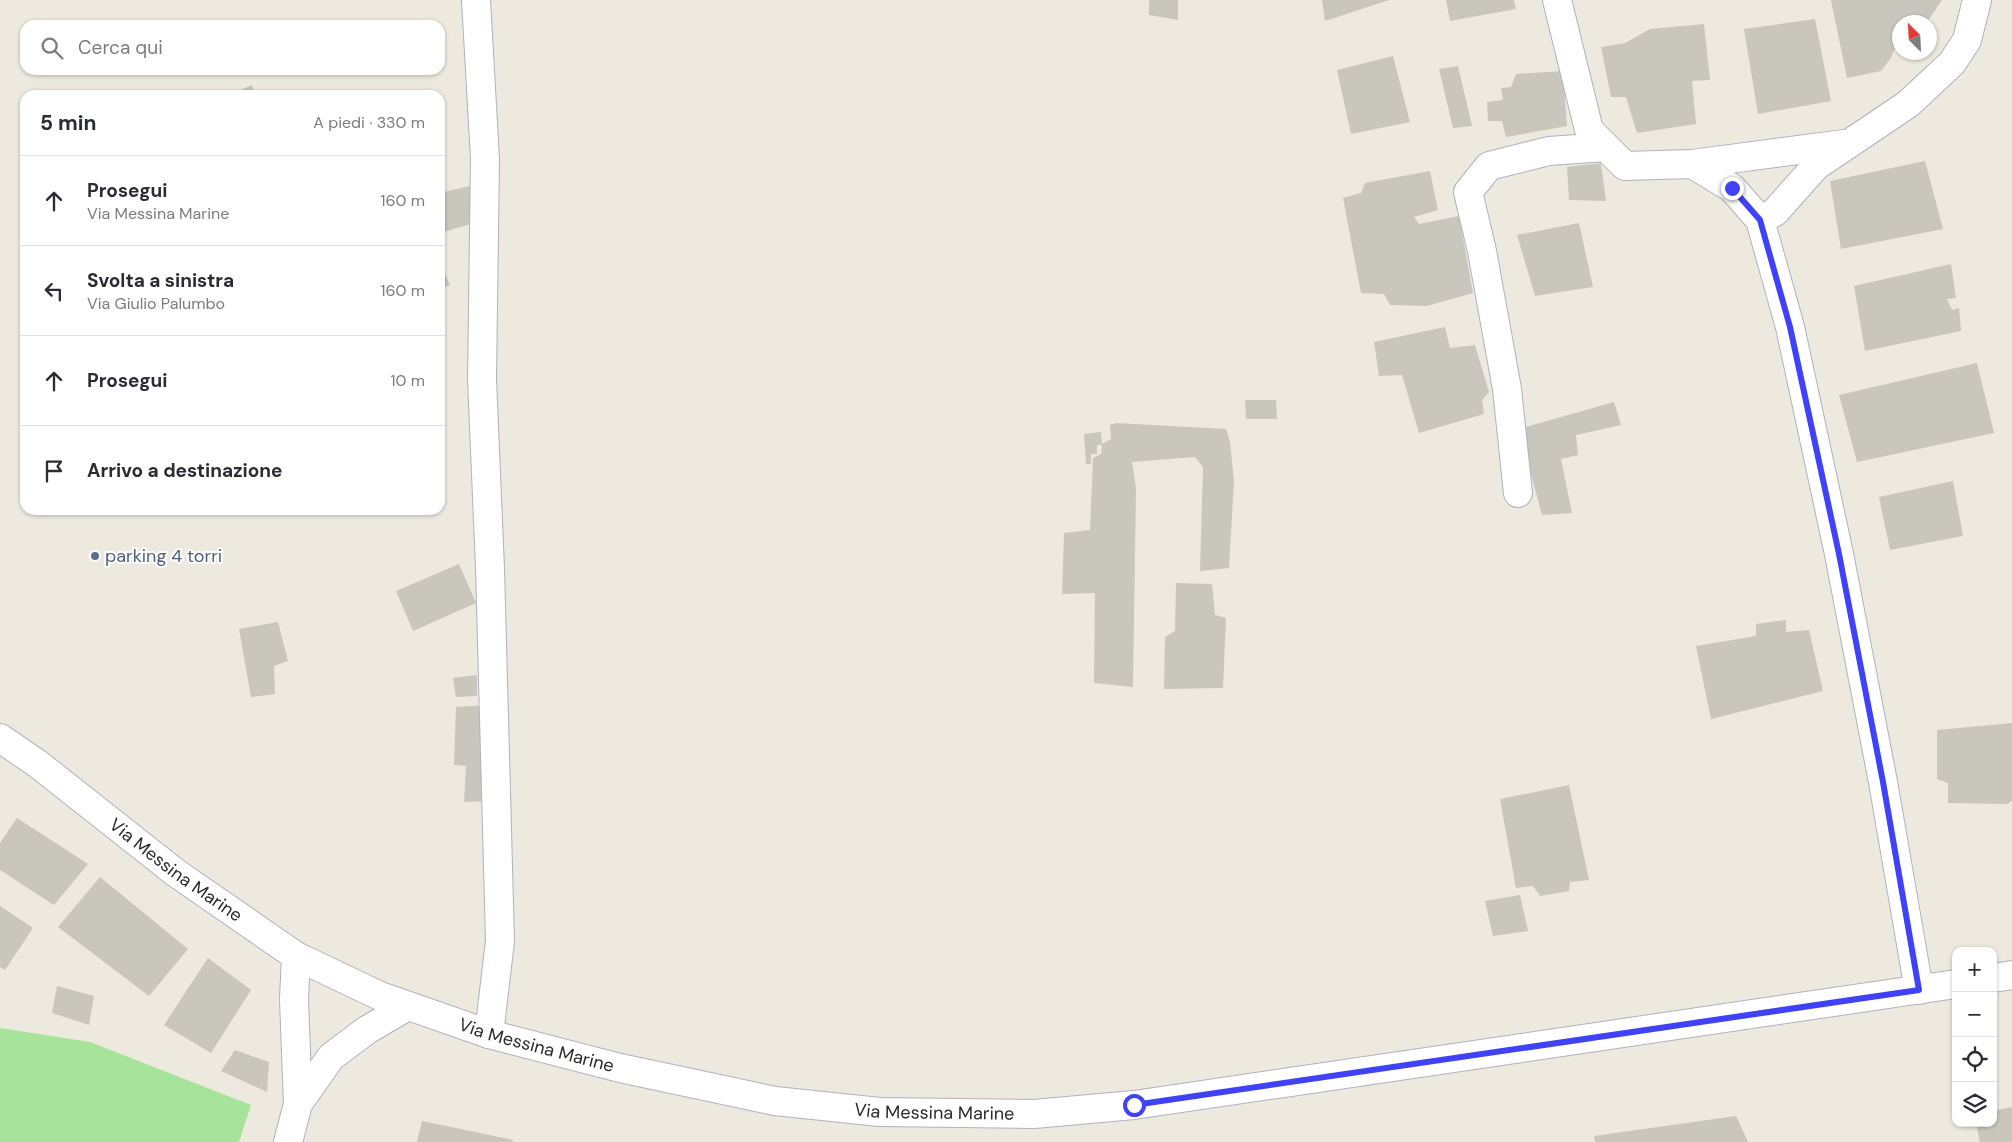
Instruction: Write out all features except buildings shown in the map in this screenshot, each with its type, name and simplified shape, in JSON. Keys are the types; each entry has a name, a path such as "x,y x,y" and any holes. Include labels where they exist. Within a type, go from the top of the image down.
{"street":[{"path":"476,0 485,159 482,379 490,568 500,941 489,1034"},
{"path":"1557,0 1589,130 1625,166 1692,164 1850,143"},
{"path":"1760,220 1775,212 1816,166 1908,104 1952,63 1967,40 1977,0"},
{"path":"1518,493 1507,390 1482,250 1468,192 1489,166 1548,151 1606,147"},
{"path":"1692,164 1732,188 1760,220 1790,327 1839,554 1883,782 1919,990"},
{"name":"Via Messina Marine","path":"0,738 38,764 176,872 296,956 380,996 489,1034 620,1068 775,1101 880,1112 1034,1114 1134,1105 1952,985"},
{"path":"288,1142 298,1104 294,999 296,956"},
{"path":"1997,978 2012,976"},
{"path":"298,1104 332,1057 367,1030 408,1006"}],"green space":[{"path":"0,1028 90,1042 251,1105 239,1142 0,1142"}],"place":[{"name":"parking 4 torri","path":"95,556"}],"route":[{"path":"1134,1105 1919,990 1883,782 1839,554 1790,327 1760,220 1732,188"}]}
